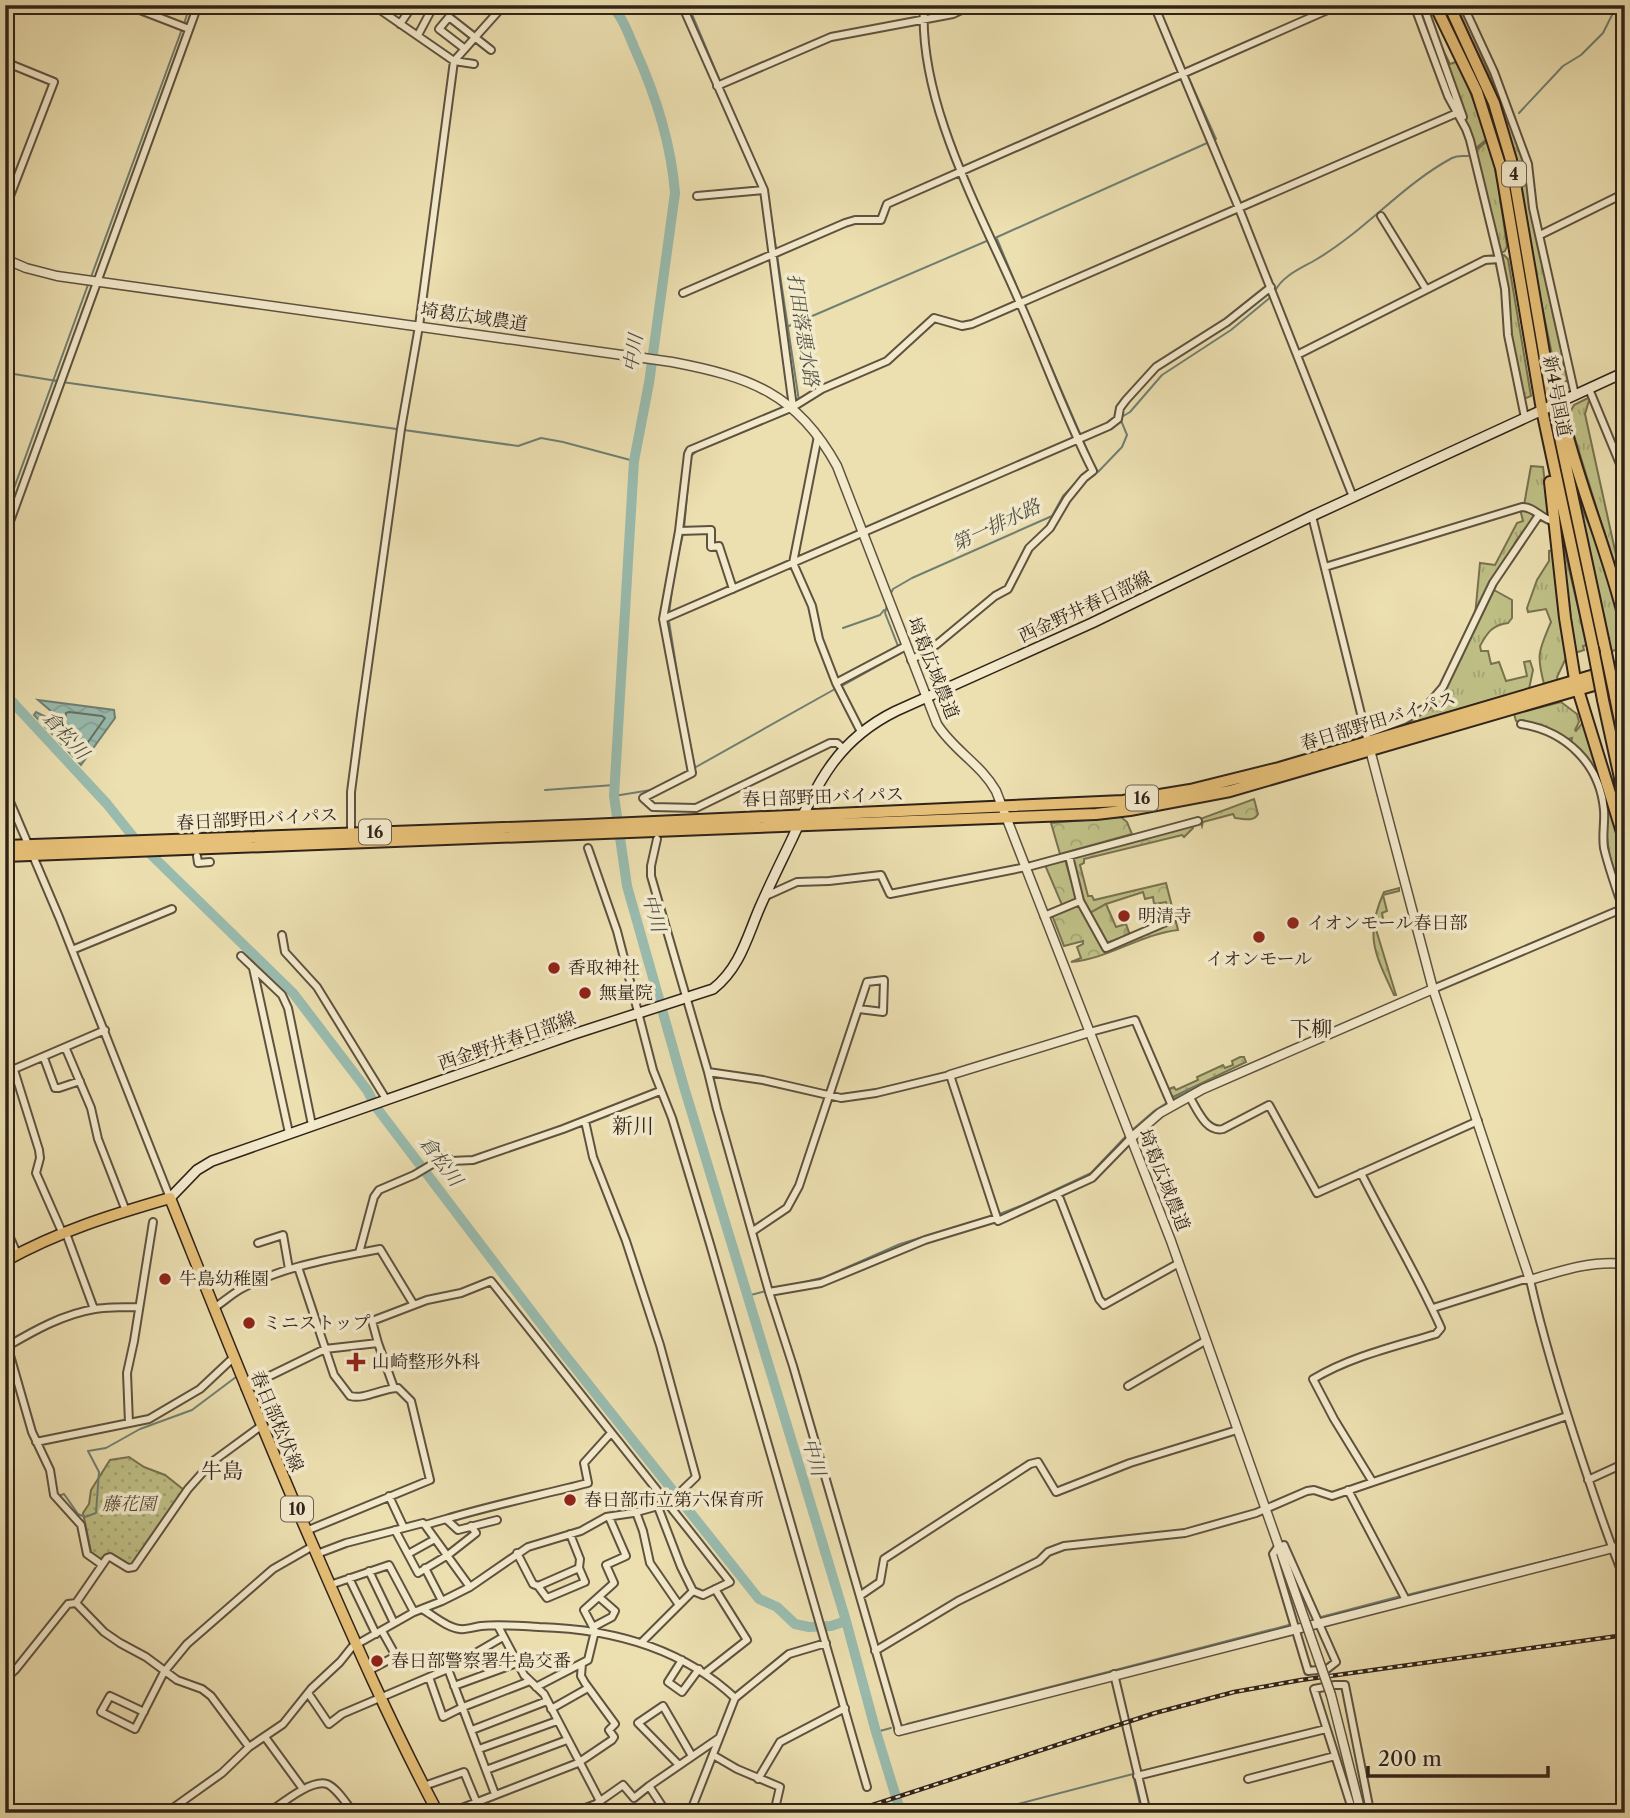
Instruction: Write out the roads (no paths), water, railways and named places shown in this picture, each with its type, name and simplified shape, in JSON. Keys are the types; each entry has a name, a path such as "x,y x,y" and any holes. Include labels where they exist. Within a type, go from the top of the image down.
{"highway":[{"name":"新4号国道","path":"1435,5 1462,58 1490,127 1520,252"},
{"name":"新4号国道","path":"1449,5 1488,88 1503,130 1516,183 1520,252 1542,410 1625,801"},
{"path":"1520,252 1535,280 1556,404 1588,507 1613,574 1625,622"},
{"name":"新4号国道","path":"1556,404 1625,746"},
{"name":"4","path":"1542,410 1541,432 1555,522 1565,618 1577,685"},
{"name":"春日部野田バイパス","path":"1577,685 1625,666"},
{"name":"春日部野田バイパス","path":"5,846 30,850 125,852 166,846 351,832 588,829 651,831 800,821 1004,813 1123,801 1190,790 1577,685 1625,677"},
{"path":"1577,685 1625,842"},
{"name":"春日部野田バイパス","path":"5,856 30,850 116,842 166,846 588,829"}],"main road":[{"name":"西金野井春日部線","path":"312,1125 713,989 731,972 743,951 765,897 824,772 843,748 861,732 884,717 1091,623 1312,516 1625,372"},
{"path":"5,1261 62,1232 170,1198 204,1165 312,1125"},
{"name":"春日部松伏線","path":"170,1198 233,1358 306,1531 380,1697 438,1813"}],"street":[{"path":"127,5 189,29"},
{"path":"5,535 198,5"},
{"path":"373,5 454,61 474,64"},
{"path":"400,23 413,5"},
{"path":"418,35 434,5"},
{"path":"351,832 352,779 400,432 419,326 454,61 504,5"},
{"path":"700,5 683,9 764,190 793,407"},
{"path":"911,660 936,645 995,596 1008,589 1029,548 1050,528 1067,499 1093,471 1077,440 1021,303 961,172 931,86 923,20 924,5"},
{"path":"717,86 831,37 953,14 972,5"},
{"path":"1154,5 1238,206 1353,497"},
{"path":"683,293 855,220 881,220 887,204 1339,5"},
{"path":"1414,5 1457,113 1466,129"},
{"path":"1423,5 1466,129 1499,257 1505,289 1508,335 1525,418"},
{"path":"1464,5 1494,72 1528,164 1533,208 1575,395"},
{"path":"465,49 439,29 449,17 491,50"},
{"path":"5,62 54,82 5,209"},
{"path":"843,748 837,743 830,743 696,807 653,807 643,798 692,773 663,619 690,450 793,407 822,389 887,361 934,318 962,326 972,324 1457,113"},
{"path":"697,195 764,190"},
{"path":"1540,235 1625,193"},
{"path":"1381,216 1426,289"},
{"path":"1297,355 1485,260 1520,252"},
{"name":"埼葛広域農道","path":"5,259 57,276 672,362 740,378 793,407 818,436 837,466 911,660 942,733 981,770 996,791 1179,1263 1331,1695 1363,1813"},
{"path":"663,619 1114,422 1126,400 1156,367 1227,322 1270,287"},
{"path":"1589,389 1625,476"},
{"path":"818,436 793,563 812,606 819,639 836,683 861,732"},
{"path":"1325,567 1522,506 1531,508 1555,522"},
{"path":"1368,742 1424,708 1443,687 1493,583 1539,515"},
{"path":"1312,516 1433,989 1530,1280 1567,1416 1611,1548 1625,1580"},
{"path":"679,531 711,530 711,547 719,546 733,589"},
{"path":"836,683 906,646"},
{"path":"769,1292 821,1283 925,1240 997,1218 998,1221 1092,1178 1149,1121 1189,1096 1433,989 1624,910 1604,847 1602,797 1591,766 1575,749 1553,734 1540,727 1521,724"},
{"path":"5,790 72,950 170,1198"},
{"path":"765,897 797,882 881,876 890,894 1025,867 1198,821"},
{"path":"651,831 651,876 685,1000 899,1731 1625,1545"},
{"path":"588,848 618,930 643,1012 660,1091 672,1118 710,1244 867,1787"},
{"path":"197,856 198,863 210,862"},
{"path":"1069,856 1080,901 1106,948 1171,920"},
{"path":"1044,916 1080,901"},
{"path":"72,950 173,909"},
{"path":"282,935 285,952 317,987 382,1100"},
{"path":"241,956 282,995 288,1008 312,1125"},
{"path":"252,966 289,1133"},
{"path":"753,1231 772,1220 791,1202 830,1097 867,982 884,980 883,1012 859,1009"},
{"path":"708,1072 763,1080 830,1097 854,1097 950,1075 1135,1020 1172,1106"},
{"path":"5,1073 66,1049 104,1030"},
{"path":"66,1049 92,1108 99,1139 126,1211"},
{"path":"44,1058 55,1088 80,1081"},
{"path":"14,1070 40,1158 36,1173 62,1232 67,1236 94,1309"},
{"path":"950,1075 997,1218"},
{"path":"359,1253 374,1197 379,1190 414,1175 446,1156 451,1161 473,1160 660,1091"},
{"path":"1189,1096 1209,1127 1215,1130 1223,1129 1269,1105 1317,1194 1360,1172 1478,1121"},
{"path":"166,1813 222,1773 249,1747 290,1717 308,1693 356,1645 414,1612 470,1587 517,1553 537,1543 581,1531 596,1521 670,1502 696,1478 660,1345 626,1241 593,1157 584,1121"},
{"path":"1360,1172 1433,1308 1441,1328 1436,1334 1379,1349 1344,1362 1313,1379 1372,1481"},
{"path":"1056,1195 1060,1199 1099,1299 1104,1305 1179,1263"},
{"path":"129,1423 127,1373 153,1222"},
{"path":"5,1226 17,1255"},
{"path":"258,1243 283,1235 289,1269"},
{"path":"214,1308 240,1289 289,1269 380,1249 414,1306"},
{"path":"1433,1308 1521,1280 1606,1263 1625,1264"},
{"path":"298,1266 334,1375 350,1396 398,1388 411,1401 430,1480 306,1531"},
{"path":"394,1388 372,1321 491,1281 611,1433 670,1502 730,1581 703,1595 693,1591 657,1507"},
{"path":"8,1346 49,1323 94,1309 139,1307"},
{"path":"5,1338 36,1442 50,1470 54,1494 81,1525 87,1553 102,1564"},
{"path":"1128,1387 1205,1341"},
{"path":"246,1388 325,1349 378,1343"},
{"path":"36,1442 149,1419 186,1399 233,1358"},
{"path":"875,1651 958,1601 1064,1546 1185,1533 1264,1509 1307,1491 1314,1490 1332,1496 1567,1416"},
{"path":"5,1679 68,1605 76,1603 102,1564 110,1557 128,1568 134,1567 188,1489 212,1462 261,1426"},
{"path":"861,1595 880,1583 884,1559 1030,1464 1038,1462 1056,1492 1130,1463 1237,1430"},
{"path":"144,1712 110,1696 102,1713 135,1729 144,1712 164,1672 187,1644 273,1569 315,1550 588,1483 584,1463 611,1433"},
{"path":"1588,1480 1625,1464"},
{"path":"1348,1490 1406,1600"},
{"path":"389,1496 404,1528"},
{"path":"636,1512 650,1563 679,1605"},
{"path":"536,1687 588,1660 594,1629 584,1610 614,1583 606,1565 626,1556 609,1517"},
{"path":"446,1519 458,1530 497,1520"},
{"path":"425,1525 470,1587"},
{"path":"395,1530 418,1573 477,1533 471,1527"},
{"path":"517,1553 533,1584 538,1586 547,1598 585,1582 570,1534"},
{"path":"408,1554 435,1539"},
{"path":"1284,1545 1291,1556 1336,1662 1327,1669 1308,1671 1273,1554 1278,1546 1284,1545"},
{"path":"330,1585 390,1565 414,1612"},
{"path":"425,1568 442,1601"},
{"path":"538,1586 579,1568"},
{"path":"369,1571 394,1623"},
{"path":"349,1578 379,1632 396,1656 368,1671"},
{"path":"682,1660 668,1682 682,1692 702,1671 747,1640 716,1589"},
{"path":"641,1643 693,1591"},
{"path":"594,1629 612,1617 615,1611 599,1597"},
{"path":"76,1603 104,1632 146,1657 164,1672 211,1696 249,1747"},
{"path":"422,1609 460,1629 498,1626 594,1629 641,1643 682,1660 702,1671 735,1698"},
{"path":"498,1626 517,1663 547,1701 600,1801"},
{"path":"308,1693 328,1724 342,1714 448,1669 503,1637"},
{"path":"690,1813 735,1698 789,1654 826,1643"},
{"path":"454,1686 517,1663"},
{"path":"449,1813 578,1763 612,1741 614,1737 609,1730 615,1724 588,1688 581,1675 582,1663"},
{"path":"448,1669 495,1794"},
{"path":"1114,1674 1147,1813"},
{"path":"429,1677 443,1717 530,1681"},
{"path":"1355,1813 1314,1689 1345,1685 1370,1806 1363,1813"},
{"path":"551,1709 588,1688"},
{"path":"471,1730 547,1701"},
{"path":"679,1765 638,1723 663,1706 692,1756"},
{"path":"758,1779 780,1742 845,1708"},
{"path":"479,1749 557,1721"},
{"path":"1138,1776 1326,1728"},
{"path":"265,1737 303,1788"},
{"path":"572,1813 586,1810 623,1785 634,1798 719,1738"},
{"path":"486,1770 567,1740"},
{"path":"713,1755 758,1779 780,1787 774,1813"},
{"path":"1248,1779 1335,1756"},
{"path":"424,1786 464,1773 476,1801"},
{"path":"268,1813 303,1788 322,1784 330,1786 354,1813"},
{"path":"649,1786 664,1809 670,1813"}],"water":[{"path":"38,700 114,710 115,718 81,765 34,715 36,712 56,722 59,718"}],"waterway":[{"path":"184,24 190,5"},
{"name":"中川","path":"610,5 624,24 655,100 670,155 675,193 649,383 634,461 614,796 627,886 684,1087 846,1621 901,1813"},
{"name":"中川","path":"614,5 615,10"},
{"name":"第一排水路","path":"1519,113 1563,66 1581,55 1603,33 1617,5"},
{"name":"打田落悪水路","path":"691,12 720,81"},
{"path":"91,277 182,29"},
{"path":"1167,29 1185,69"},
{"path":"995,238 1216,139 1187,74"},
{"name":"打田落悪水路","path":"722,86 767,189 776,249"},
{"name":"第一排水路","path":"1275,291 1288,276 1352,235 1434,169 1454,157 1468,156"},
{"path":"997,239 1022,299"},
{"path":"789,326 989,240"},
{"name":"打田落悪水路","path":"777,255 799,401"},
{"path":"5,513 89,282"},
{"name":"第一排水路","path":"1095,467 1098,472 1122,447 1127,435 1120,418 1130,412 1162,375 1231,330 1272,296"},
{"path":"1024,304 1094,466"},
{"path":"5,382 14,374 57,381"},
{"path":"62,382 518,446 541,438 634,461"},
{"name":"打田落悪水路","path":"691,456 697,451 791,412"},
{"name":"第一排水路","path":"891,593 912,578 1052,516 1063,496 1088,470"},
{"name":"打田落悪水路","path":"684,529 689,472"},
{"name":"打田落悪水路","path":"676,563 683,534"},
{"name":"打田落悪水路","path":"669,615 672,589"},
{"name":"第一排水路","path":"887,605 885,613 898,646"},
{"path":"843,628 880,615 884,610"},
{"name":"打田落悪水路","path":"669,621 680,691"},
{"name":"第一排水路","path":"840,687 901,653 900,651"},
{"name":"第一排水路","path":"696,767 835,689"},
{"name":"倉松川","path":"5,694 107,804 135,839 293,993 557,1345 759,1599 777,1607 795,1624 809,1627 831,1626 846,1621"},
{"name":"打田落悪水路","path":"682,703 695,768"},
{"name":"打田落悪水路","path":"614,796 651,790 688,771"},
{"path":"545,790 614,785"},
{"path":"1173,1099 1188,1090 1263,1059"},
{"path":"1131,1131 1168,1102"},
{"path":"997,1215 1091,1173 1127,1135"},
{"path":"789,1286 825,1277 900,1244 985,1218"},
{"path":"747,1296 766,1291"},
{"path":"61,1495 64,1494 78,1514 85,1517 96,1513 99,1472 88,1451 106,1448 140,1429 192,1410 236,1377"},
{"path":"1621,1542 1625,1541"},
{"path":"1407,1595 1601,1547"},
{"path":"1321,1617 1401,1596"},
{"path":"907,1724 1289,1625"},
{"path":"876,1732 891,1728"},
{"path":"983,1813 1133,1774 1142,1813"}],"railway":[{"path":"848,1813 1155,1713 1234,1692 1301,1680 1625,1635"}],"place":[{"name":"明清寺","path":"1124,916"},
{"name":"イオンモール春日部","path":"1293,923"},
{"name":"イオンモール","path":"1259,937"},
{"name":"香取神社","path":"554,968"},
{"name":"無量院","path":"585,993"},
{"name":"牛島幼稚園","path":"165,1279"},
{"name":"ミニストップ","path":"249,1323"},
{"name":"山崎整形外科","path":"356,1362"},
{"name":"春日部市立第六保育所","path":"570,1500"},
{"name":"春日部警察署牛島交番","path":"377,1661"}],"district":[{"name":"下柳","path":"1311,1028"},
{"name":"新川","path":"633,1125"},
{"name":"牛島","path":"222,1470"}],"park label":[{"name":"藤花園","path":"129,1504"}]}
